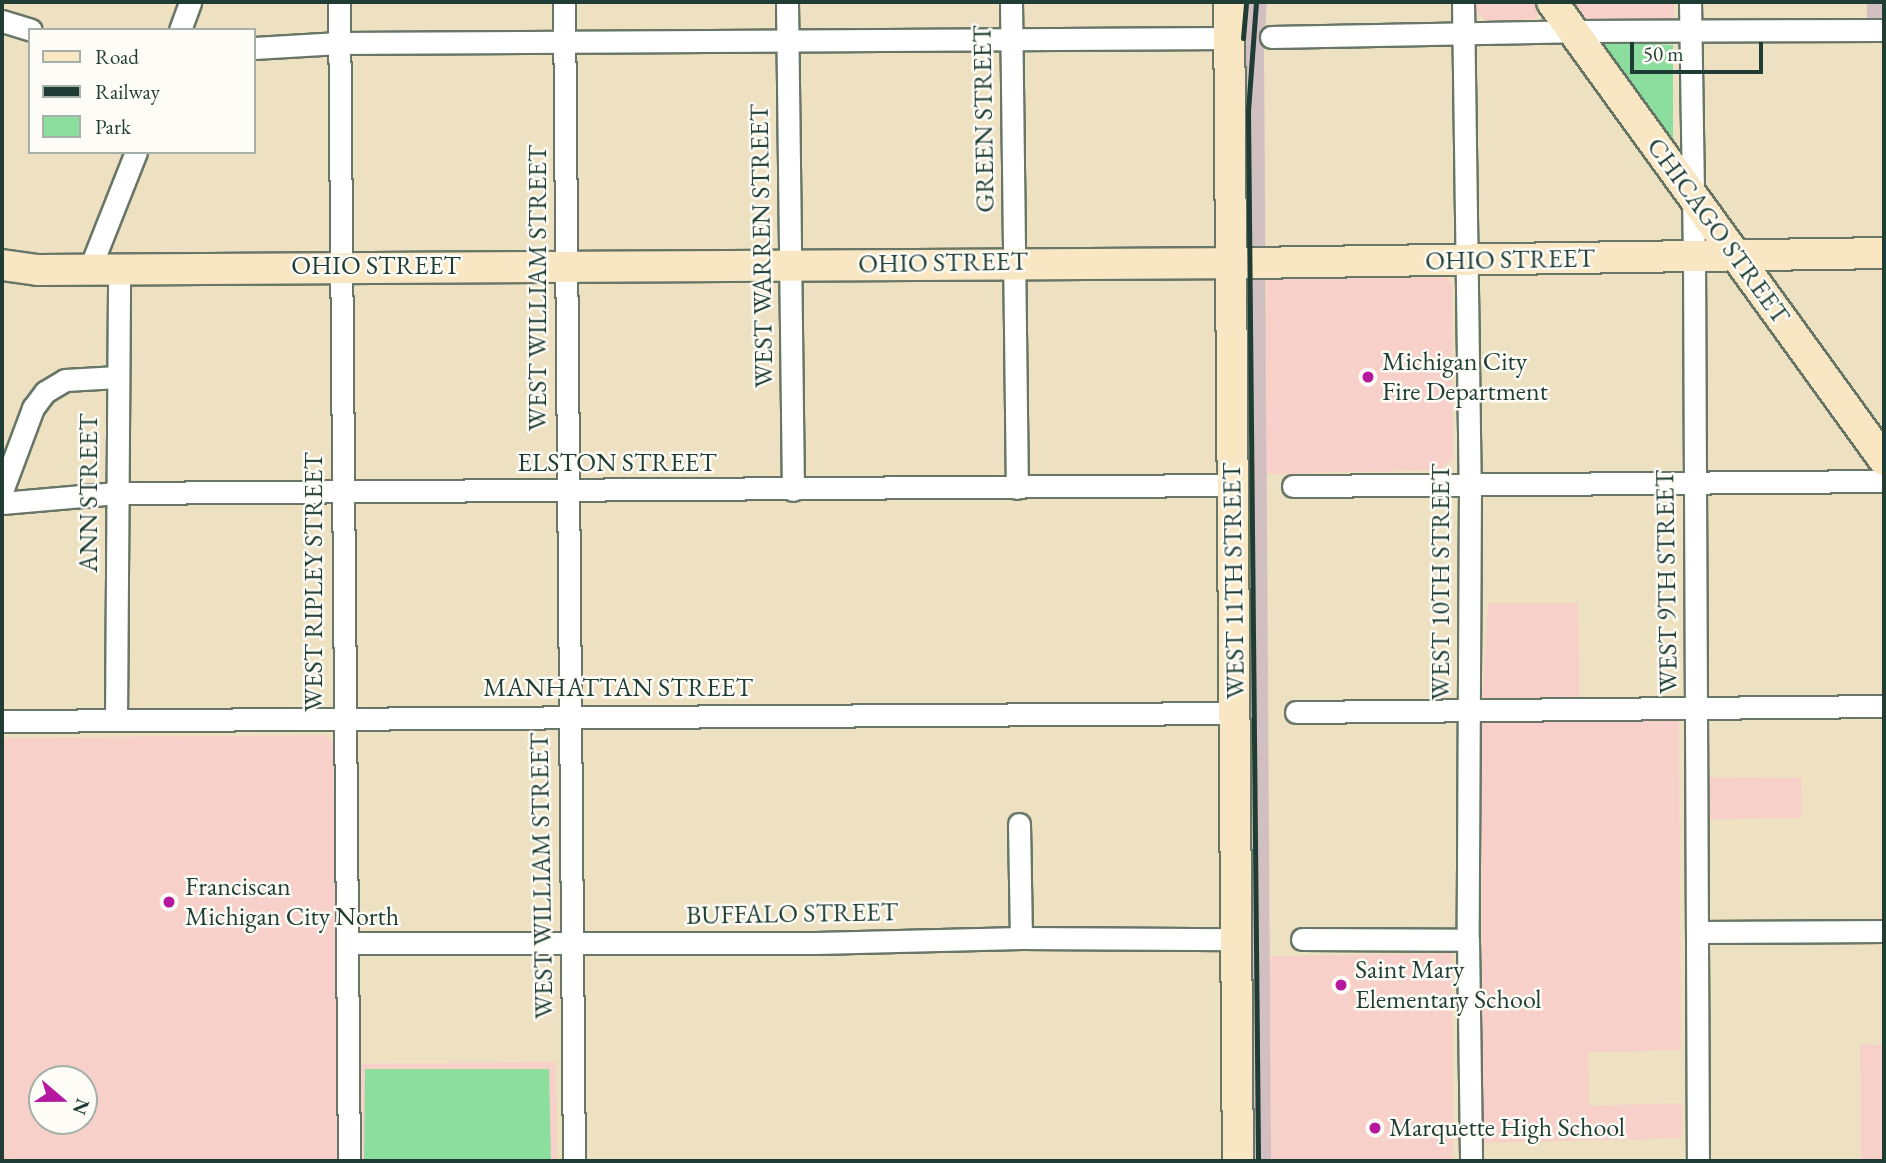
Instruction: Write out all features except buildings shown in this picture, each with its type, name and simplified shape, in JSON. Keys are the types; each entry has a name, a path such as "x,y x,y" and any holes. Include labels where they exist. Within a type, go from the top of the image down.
{"street":[{"path":"181,28 190,2"},
{"name":"WEST RIPLEY STREET","path":"338,2 349,1161"},
{"name":"WEST WILLIAM STREET","path":"564,2 570,944 574,1161"},
{"name":"WEST WARREN STREET","path":"788,2 793,490"},
{"name":"GREEN STREET","path":"1011,2 1017,488"},
{"name":"WEST 11TH STREET","path":"1229,2 1238,1161"},
{"name":"WEST 10TH STREET","path":"1463,2 1470,485 1468,940 1471,1161"},
{"name":"CHICAGO STREET","path":"1552,2 1884,460"},
{"name":"WEST 9TH STREET","path":"1689,2 1694,256 1698,1161"},
{"path":"2,21 28,29"},
{"path":"1271,37 1575,31 1884,30"},
{"path":"256,48 339,43 565,44 1011,37 1230,38"},
{"path":"105,268 135,154"},
{"name":"OHIO STREET","path":"2,265 38,270 1014,262 1232,263 1884,253"},
{"name":"ANN STREET","path":"105,268 118,377 116,719"},
{"path":"2,491 33,408 45,392 65,380 118,377"},
{"path":"1293,486 1884,481"},
{"name":"ELSTON STREET","path":"2,503 117,493 1233,485"},
{"path":"1296,712 1884,706"},
{"name":"MANHATTAN STREET","path":"2,721 1236,713"},
{"path":"1018,824 1021,937"},
{"path":"1697,932 1884,930"},
{"name":"BUFFALO STREET","path":"347,943 815,943 1021,937 1237,939"},
{"path":"1302,939 1468,940"}],"shaded area":[{"path":"1233,2 1267,2 1264,46 1271,1161 1242,1161"},
{"path":"1476,2 1534,2 1538,6 1537,19 1486,21 1476,11"},
{"path":"1564,2 1674,2 1674,19 1581,23"},
{"path":"1867,2 1884,2 1884,20 1867,20"},
{"path":"1442,271 1452,285 1453,458 1441,470 1267,474 1267,274"},
{"path":"1488,603 1578,603 1580,719 1679,718 1681,1050 1588,1052 1589,1106 1682,1103 1682,1138 1483,1143 1481,721"},
{"name":"Franciscan Michigan City North","path":"326,735 333,742 338,1064 556,1062 557,1161 2,1161 2,738"},
{"path":"1709,777 1801,778 1802,818 1710,819"},
{"path":"1452,953 1453,1161 1271,1161 1270,956"},
{"path":"1860,1045 1884,1045 1884,1161 1861,1161"}],"green space":[{"path":"1612,42 1673,45 1673,141 1667,142 1601,52 1604,45"},
{"path":"365,1069 549,1069 551,1161 364,1161"}],"railway":[{"path":"1243,38 1246,2"},
{"path":"1256,2 1248,112 1258,1161"}],"place":[{"name":"Michigan City Fire Department","path":"1368,377"},
{"name":"Franciscan Michigan City North","path":"169,902"},
{"name":"Saint Mary Elementary School","path":"1341,985"},
{"name":"Marquette High School","path":"1375,1128"}]}
